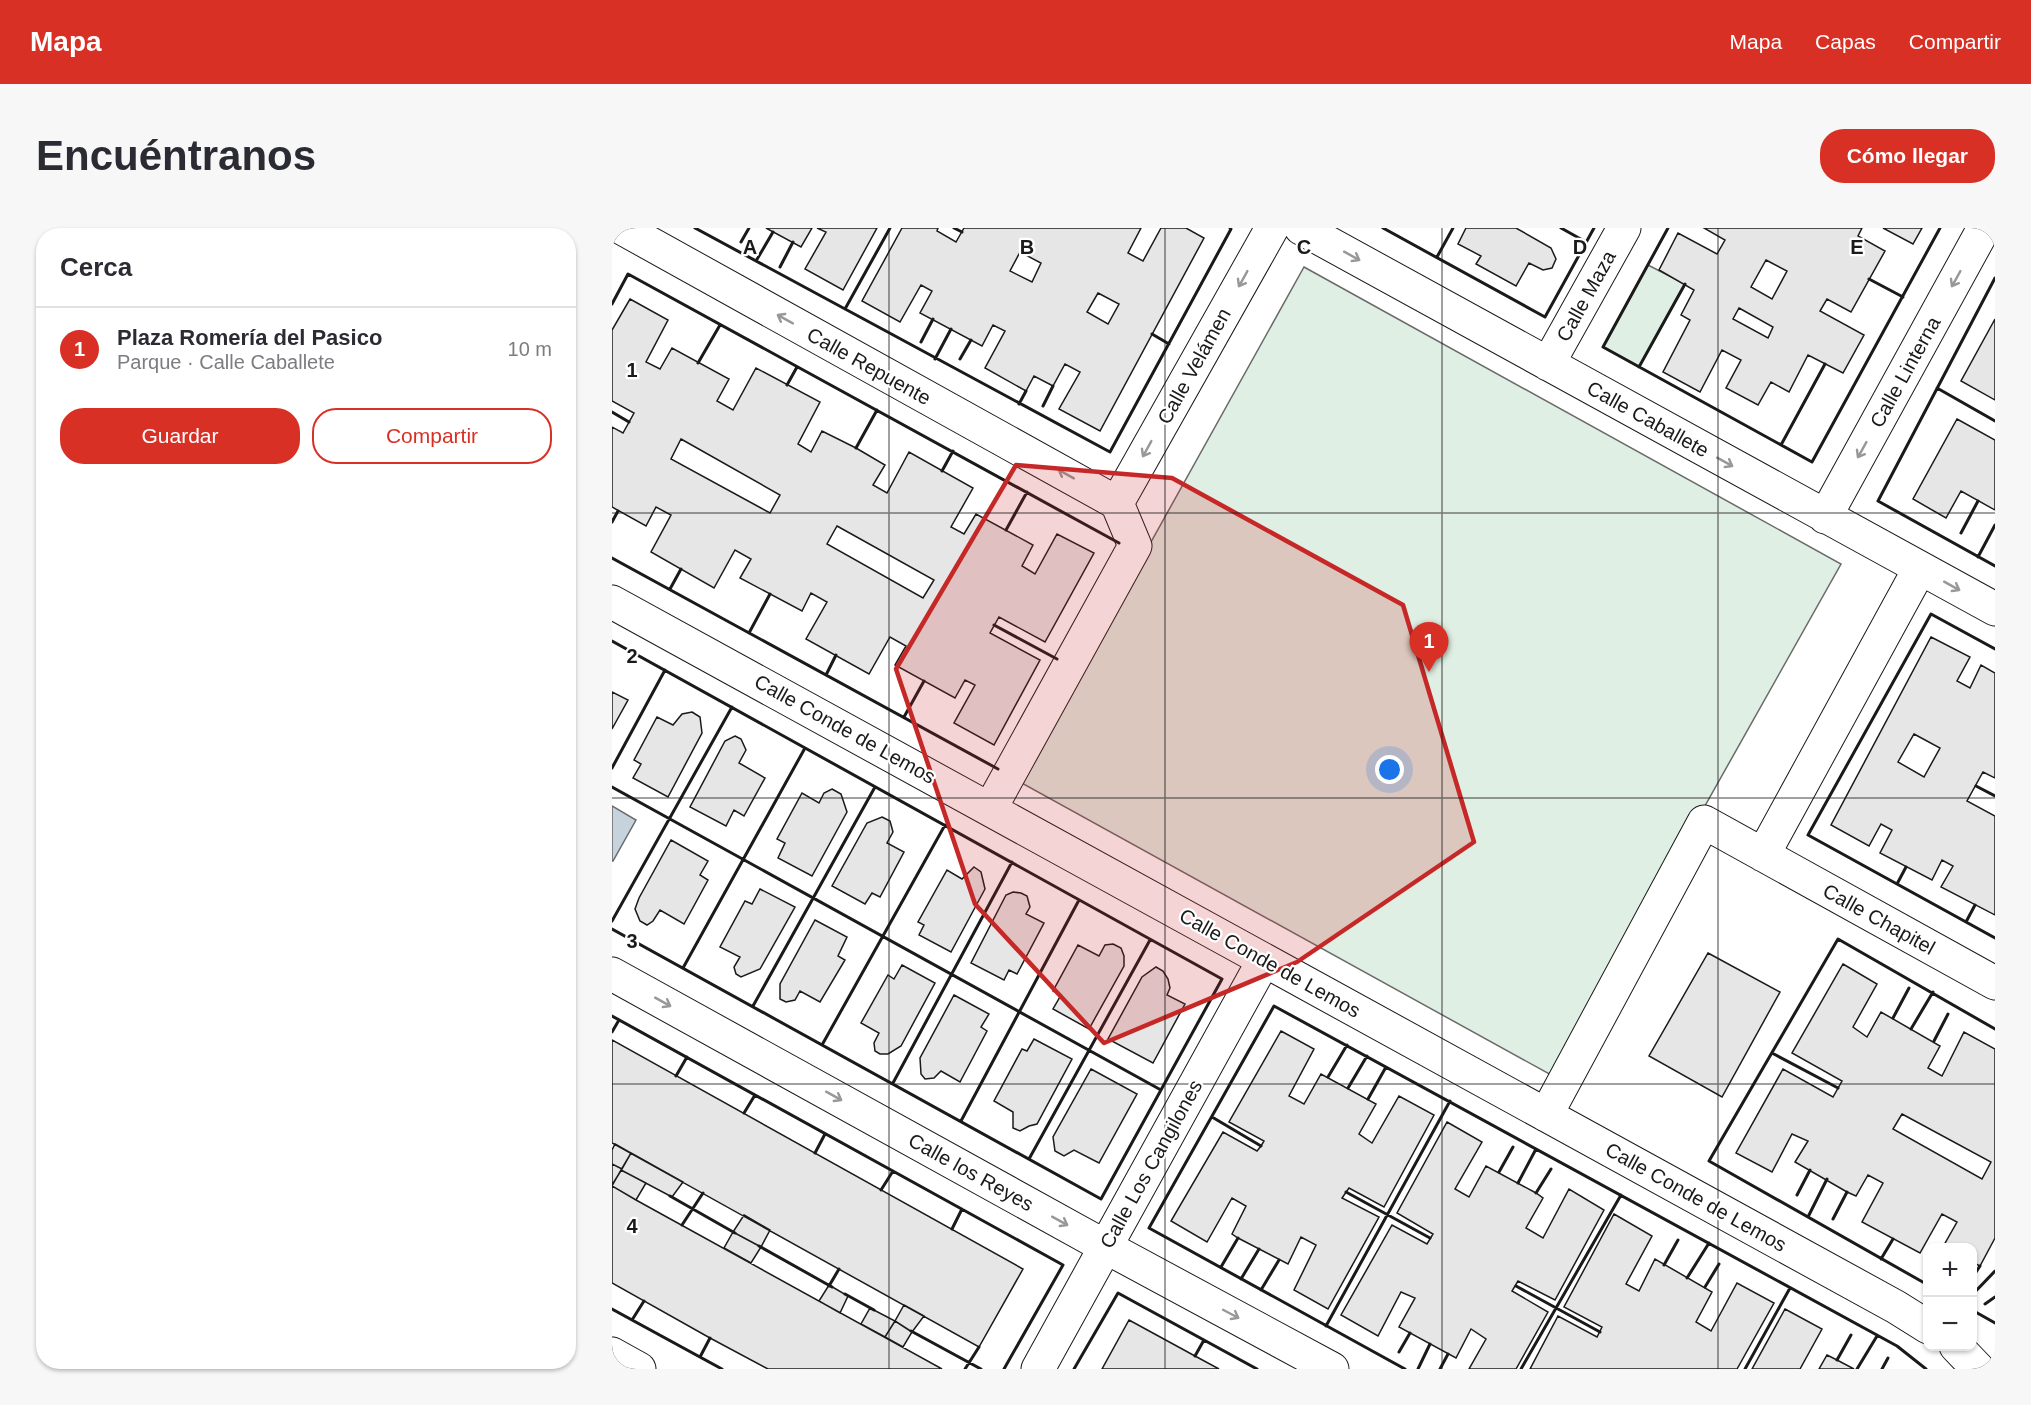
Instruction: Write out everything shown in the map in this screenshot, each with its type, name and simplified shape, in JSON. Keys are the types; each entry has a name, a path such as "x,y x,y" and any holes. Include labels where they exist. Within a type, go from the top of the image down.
{"street":[{"path":"612,234 615,228"},
{"name":"Calle Repuente","path":"622,228 1117,503"},
{"name":"Calle Velámen","path":"1117,503 1272,228"},
{"name":"Calle Caballete","path":"1301,228 1995,609"},
{"name":"Calle Maza","path":"1548,364 1624,228"},
{"name":"Calle Linterna","path":"1826,517 1984,228"},
{"path":"990,809 1135,546 1117,503"},
{"path":"1763,855 1920,568"},
{"name":"Calle Conde de Lemos","path":"612,602 1923,1324"},
{"name":"Calle Chapitel","path":"1546,1115 1704,822 1995,983"},
{"name":"Calle Los Cangilones","path":"1038,1369 1264,960"},
{"name":"Calle los Reyes","path":"612,974 1332,1369"},
{"path":"1960,1351 1978,1369"},
{"path":"612,1354 639,1369"}],"highlighted area":[{"path":"1016,465 1172,478 1403,605 1474,842 1297,962 1104,1043 975,904 896,669"}],"green space":[{"path":"1648,265 1685,284 1639,367 1603,347"},
{"path":"1304,267 1841,564 1553,1076 1018,781"}],"shaded area":[{"path":"612,806 636,820 613,861 612,861"}],"building":[{"path":"766,228 812,228 801,247"},
{"path":"817,228 877,228 843,290 805,269 826,232"},
{"path":"902,228 938,228 937,231 956,242 964,228 1141,228 1128,253 1143,261 1161,228 1186,228 1204,238 1100,431 1059,409 1080,372 1065,364 1053,386 1034,376 1026,391 985,368 1005,331 993,325 982,346 920,313 932,291 921,285 900,322 862,301","holes":["1020,252 1041,263 1032,282 1010,271","1098,293 1119,304 1108,324 1087,312"]},
{"path":"1466,228 1516,228 1551,248 1556,259 1552,268 1543,270 1529,263 1516,286 1476,264 1481,256 1458,244"},
{"path":"1704,228 1862,228 1858,236 1885,251 1851,312 1827,299 1820,311 1864,335 1843,373 1808,355 1789,392 1771,382 1758,405 1726,388 1741,360 1722,350 1700,392 1663,372 1690,320 1681,315 1694,290 1659,270 1678,233 1717,254 1725,240","holes":["1766,260 1787,271 1772,299 1751,287","1739,308 1773,327 1768,338 1733,319"]},
{"path":"1883,228 1922,228 1913,244"},
{"path":"630,299 668,320 646,362 660,369 672,348 729,379 717,401 733,410 756,368 820,402 798,444 811,452 822,431 856,448 885,465 873,485 887,493 909,452 973,488 951,527 964,534 976,514 1033,545 1022,566 1035,574 1057,534 1094,553 1045,642 999,617 990,633 1040,660 994,745 954,723 975,685 965,680 955,698 895,665 906,646 890,637 869,674 806,639 827,602 811,593 802,611 740,578 751,559 735,550 714,588 651,552 671,515 656,507 646,526 612,507 612,427 623,433 634,413 612,401 612,330","holes":["681,439 780,495 770,513 671,459","837,526 934,580 923,598 827,544"]},
{"path":"1995,319 1995,400 1961,381"},
{"path":"1957,419 1995,440 1995,510 1961,491 1946,518 1913,499"},
{"path":"1931,637 1970,657 1957,681 1970,688 1981,665 1995,673 1995,778 1983,772 1967,801 1995,816 1995,915 1941,887 1953,866 1942,860 1932,880 1880,853 1892,830 1881,824 1869,846 1831,825","holes":["1914,734 1940,748 1924,777 1898,762"]},
{"path":"612,692 628,700 612,729"},
{"path":"692,712 700,717 702,733 668,797 633,778 641,764 634,760 657,717 673,725 682,714"},
{"path":"735,736 741,739 746,750 739,763 765,778 744,816 734,810 726,826 690,807 725,741"},
{"path":"832,789 841,794 847,812 812,876 778,858 785,843 777,839 802,793 819,803 824,793"},
{"path":"882,817 890,821 893,832 887,843 904,852 880,897 872,893 865,904 832,886 867,823"},
{"path":"671,840 708,861 700,875 708,880 684,924 660,910 653,921 647,925 640,921 635,909"},
{"path":"974,867 981,872 985,889 951,952 919,935 924,925 918,922 947,870 962,879"},
{"path":"760,889 795,907 760,969 741,977 736,974 734,967 740,957 720,947 745,901 752,904"},
{"path":"1013,892 1027,896 1030,907 1026,914 1044,923 1017,974 1009,970 1004,980 971,963 1006,895"},
{"path":"815,920 847,937 838,956 845,960 820,1002 800,991 795,1000 786,1002 780,999 780,984"},
{"path":"1113,944 1121,948 1124,966 1089,1029 1053,1009 1061,995 1053,991 1078,945 1099,956 1105,945"},
{"path":"1708,953 1780,992 1722,1097 1649,1056"},
{"path":"1843,964 1877,984 1853,1027 1867,1037 1881,1012 1940,1046 1928,1068 1942,1076 1964,1032 1995,1049 1995,1238 1980,1266 1977,1264 1977,1243 1945,1243 1957,1222 1942,1214 1926,1243 1923,1243 1920,1253 1862,1222 1883,1183 1868,1175 1856,1196 1847,1192 1795,1162 1808,1141 1792,1134 1772,1172 1736,1153 1783,1069 1833,1097 1842,1081 1792,1053","holes":["1902,1114 1991,1162 1982,1179 1893,1129"]},
{"path":"902,965 935,983 901,1046 888,1054 880,1054 875,1051 874,1043 879,1033 861,1023 888,975 894,979"},
{"path":"1156,967 1163,971 1168,979 1170,988 1167,995 1185,1004 1153,1063 1108,1039 1142,977"},
{"path":"954,995 989,1014 981,1027 987,1031 960,1082 941,1071 934,1078 925,1079 921,1074 920,1058"},
{"path":"1281,1031 1314,1049 1289,1096 1304,1104 1321,1074 1376,1104 1359,1134 1372,1143 1399,1096 1434,1115 1384,1207 1349,1188 1342,1198 1379,1217 1328,1309 1294,1290 1316,1245 1301,1237 1288,1264 1238,1238 1232,1234 1246,1206 1232,1198 1207,1242 1171,1221 1223,1132 1257,1151 1264,1141 1229,1122"},
{"path":"1034,1039 1072,1059 1037,1124 1020,1131 1013,1128 1013,1112 994,1101 1022,1049 1027,1051"},
{"path":"612,1040 1023,1269 979,1347 612,1143"},
{"path":"1091,1069 1137,1094 1099,1163 1074,1150 1064,1156 1055,1151 1053,1137"},
{"path":"1447,1122 1482,1142 1455,1189 1469,1197 1486,1166 1536,1193 1543,1198 1526,1228 1543,1238 1569,1189 1604,1210 1555,1300 1518,1281 1512,1291 1548,1312 1516,1369 1469,1369 1486,1339 1471,1329 1456,1358 1399,1327 1415,1298 1401,1292 1378,1336 1341,1315 1392,1225 1427,1244 1433,1234 1397,1213"},
{"path":"615,1144 631,1153 622,1169 612,1164 612,1150"},
{"path":"631,1153 683,1182 672,1197 621,1170"},
{"path":"612,1164 622,1169 612,1185"},
{"path":"621,1170 646,1183 636,1200 612,1186"},
{"path":"612,1186 942,1369 768,1369 710,1338 612,1283"},
{"path":"1614,1214 1652,1236 1626,1284 1639,1291 1655,1259 1712,1292 1696,1322 1711,1331 1737,1283 1774,1303 1737,1369 1530,1369 1558,1316 1597,1337 1602,1327 1564,1307"},
{"path":"744,1215 770,1230 761,1247 733,1232"},
{"path":"733,1232 761,1247 751,1263 724,1248"},
{"path":"829,1285 848,1296 840,1313 819,1301"},
{"path":"904,1305 924,1316 912,1332 895,1321"},
{"path":"870,1308 895,1321 885,1337 861,1324"},
{"path":"1785,1309 1822,1329 1800,1369 1752,1369"},
{"path":"1129,1320 1195,1356 1219,1369 1102,1369"},
{"path":"895,1321 912,1332 903,1347 885,1337"},
{"path":"1827,1355 1837,1360 1854,1369 1819,1369"}],"wall":[{"path":"695,228 1110,452 1230,228"},
{"path":"741,242 749,228"},
{"path":"845,309 890,228"},
{"path":"954,228 962,232"},
{"path":"1383,228 1545,317 1594,228"},
{"path":"1437,257 1453,228"},
{"path":"1561,228 1586,242"},
{"path":"1668,228 1603,347 1812,462 1940,228"},
{"path":"756,261 773,232"},
{"path":"780,267 793,242"},
{"path":"612,304 628,274 1119,543"},
{"path":"1995,278 1878,501 1995,566"},
{"path":"1869,279 1903,297"},
{"path":"1639,367 1685,284"},
{"path":"921,342 933,319"},
{"path":"698,363 720,325"},
{"path":"935,359 951,329"},
{"path":"1152,334 1169,344"},
{"path":"960,359 971,340"},
{"path":"1781,445 1825,364"},
{"path":"787,385 797,367"},
{"path":"1043,406 1053,386"},
{"path":"1937,388 1995,421"},
{"path":"1019,404 1026,391"},
{"path":"856,448 877,410"},
{"path":"612,412 629,422"},
{"path":"942,471 953,451"},
{"path":"1006,530 1027,492"},
{"path":"1961,533 1978,501"},
{"path":"612,522 618,511"},
{"path":"1978,557 1995,525"},
{"path":"612,558 998,769"},
{"path":"670,589 681,569"},
{"path":"749,633 770,594"},
{"path":"1995,649 1931,614 1808,835 1995,938"},
{"path":"994,625 1057,659"},
{"path":"612,641 1222,979 1101,1199 612,929"},
{"path":"826,675 836,655"},
{"path":"612,768 665,670"},
{"path":"904,717 924,681"},
{"path":"612,921 732,707"},
{"path":"683,968 805,748"},
{"path":"1976,786 1995,796"},
{"path":"612,787 1161,1090"},
{"path":"753,1006 875,787"},
{"path":"822,1045 945,825"},
{"path":"893,1083 1012,862"},
{"path":"1897,884 1906,867"},
{"path":"961,1121 1079,900"},
{"path":"1966,922 1975,905"},
{"path":"1923,1282 1709,1161 1838,939 1995,1029"},
{"path":"1029,1159 1150,940"},
{"path":"1893,1018 1909,988"},
{"path":"1911,1029 1933,992"},
{"path":"1405,1369 1149,1228 1274,1006 1897,1346 1926,1369"},
{"path":"1934,1041 1948,1014"},
{"path":"612,1016 1063,1265 1004,1369"},
{"path":"612,1032 619,1020"},
{"path":"1328,1077 1347,1045"},
{"path":"1772,1053 1838,1088"},
{"path":"1348,1088 1367,1056"},
{"path":"676,1076 687,1057"},
{"path":"1368,1099 1386,1067"},
{"path":"744,1113 755,1095"},
{"path":"1326,1326 1450,1101"},
{"path":"1212,1117 1261,1146"},
{"path":"815,1153 825,1134"},
{"path":"1499,1172 1513,1147"},
{"path":"1518,1183 1536,1149"},
{"path":"1536,1193 1551,1169"},
{"path":"1797,1195 1810,1170"},
{"path":"881,1190 893,1171"},
{"path":"1808,1217 1827,1179"},
{"path":"1346,1192 1430,1238"},
{"path":"1833,1219 1847,1192"},
{"path":"682,1225 703,1193"},
{"path":"1521,1369 1621,1195"},
{"path":"670,1196 735,1233"},
{"path":"952,1229 962,1209"},
{"path":"1221,1267 1238,1238"},
{"path":"1881,1259 1893,1239"},
{"path":"1664,1265 1678,1240"},
{"path":"1687,1278 1709,1243"},
{"path":"759,1246 832,1287"},
{"path":"1241,1279 1259,1249"},
{"path":"1261,1290 1279,1260"},
{"path":"1705,1287 1719,1264"},
{"path":"1977,1270 1980,1266"},
{"path":"829,1286 839,1269"},
{"path":"1977,1290 1995,1271"},
{"path":"1516,1286 1600,1332"},
{"path":"1745,1369 1790,1288"},
{"path":"1074,1369 1118,1293 1257,1369"},
{"path":"845,1294 874,1310"},
{"path":"1985,1304 1995,1297"},
{"path":"632,1320 644,1301"},
{"path":"612,1309 722,1369"},
{"path":"1977,1313 1995,1323"},
{"path":"911,1331 981,1369"},
{"path":"1399,1352 1410,1333"},
{"path":"1837,1360 1851,1335"},
{"path":"1857,1369 1877,1336"},
{"path":"700,1357 710,1338"},
{"path":"1195,1356 1204,1340"},
{"path":"1418,1369 1430,1344"},
{"path":"965,1369 979,1347"},
{"path":"1440,1369 1448,1354"},
{"path":"1882,1369 1888,1358"}],"place":[{"name":"Plaza Romería del Pasico","path":"1429,672"}]}
